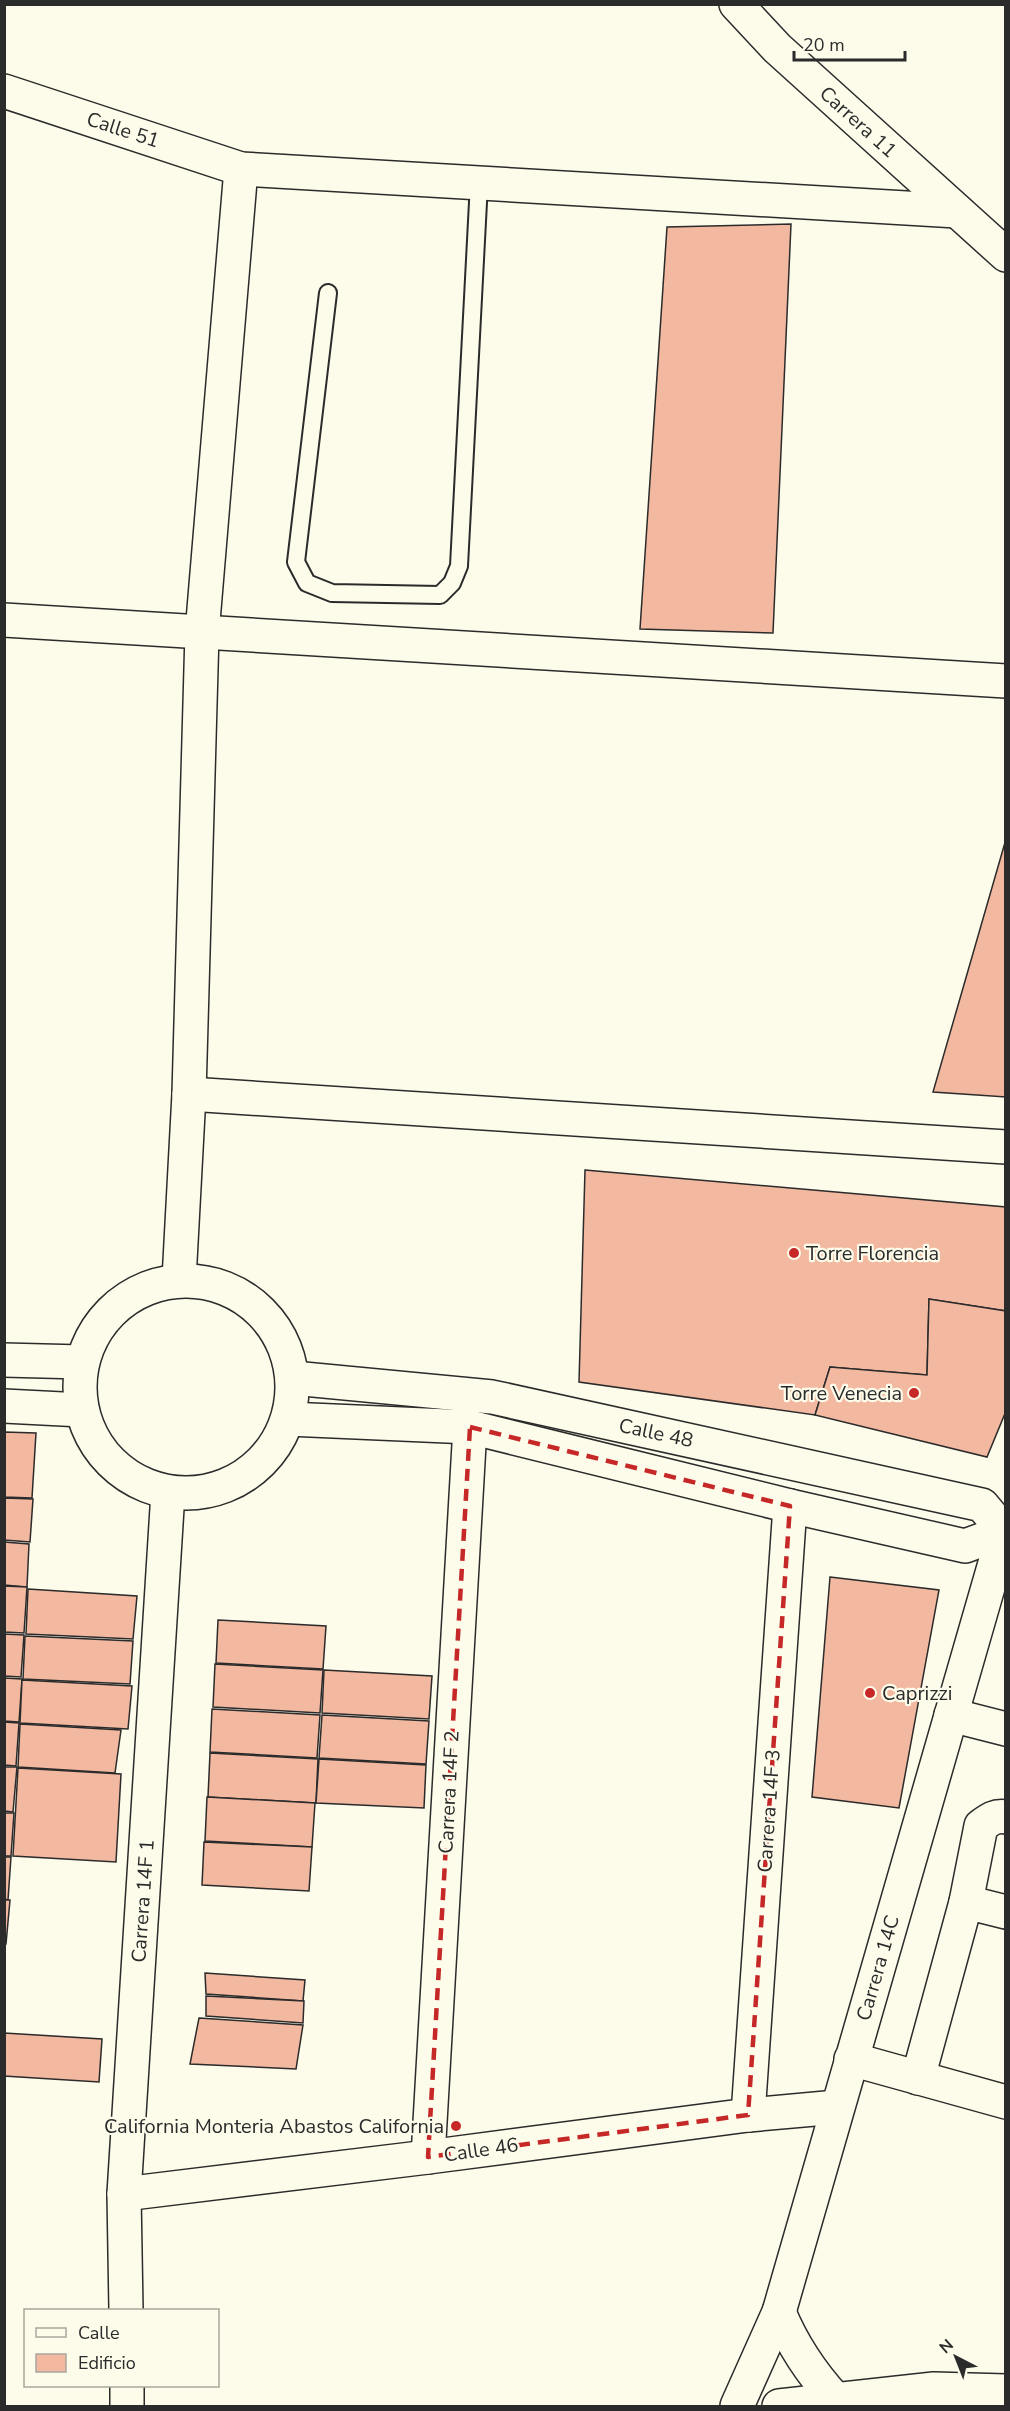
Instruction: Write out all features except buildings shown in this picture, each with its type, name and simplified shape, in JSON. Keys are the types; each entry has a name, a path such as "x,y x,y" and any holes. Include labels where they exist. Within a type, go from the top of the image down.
{"street":[{"name":"Carrera 11","path":"736,4 777,48 1005,255"},
{"name":"Calle 51","path":"4,92 241,169 957,211"},
{"path":"179,1280 189,1095 202,633 241,169"},
{"path":"4,620 1005,681"},
{"path":"189,1095 1005,1148"},
{"path":"179,1280 212,1283 243,1295 268,1317 285,1346 293,1378 288,1419 275,1446 254,1468 228,1485 199,1493 168,1492 138,1483 112,1464 93,1439 82,1410 79,1386 82,1362 95,1332 117,1305 146,1288 179,1280"},
{"path":"4,1360 82,1362"},
{"name":"Calle 48","path":"288,1419 470,1427 790,1506 965,1546 1005,1529 982,1505 492,1397 293,1378"},
{"path":"4,1406 82,1410"},
{"name":"Carrera 14F 2","path":"428,2157 470,1427"},
{"name":"Carrera 14F 1","path":"126,2309 124,2194 168,1492"},
{"name":"Carrera 14F 3","path":"748,2115 790,1506"},
{"name":"Carrera 14C","path":"737,2406 778,2312 1005,1529"},
{"path":"951,1715 1005,1729"},
{"path":"918,2078 966,1902 981,1826 999,1816 1005,1817"},
{"path":"966,1902 1005,1912"},
{"path":"851,2059 1005,2102"},
{"name":"Calle 46","path":"124,2194 748,2115 837,2107"},
{"path":"778,2312 792,2344 812,2374 836,2400"},
{"path":"127,2387 127,2406"},
{"path":"779,2406 934,2389 991,2391"}],"lane":[{"path":"328,292 296,562 307,583 332,592 440,595 452,583 459,566 479,183"}],"highlighted area":[{"path":"470,1427 790,1506 748,2115 428,2157"}],"place":[{"name":"Torre Florencia","path":"794,1253"},
{"name":"Torre Venecia","path":"914,1393"},
{"name":"Caprizzi","path":"870,1693"},
{"name":"California Monteria Abastos California","path":"456,2126"}]}
